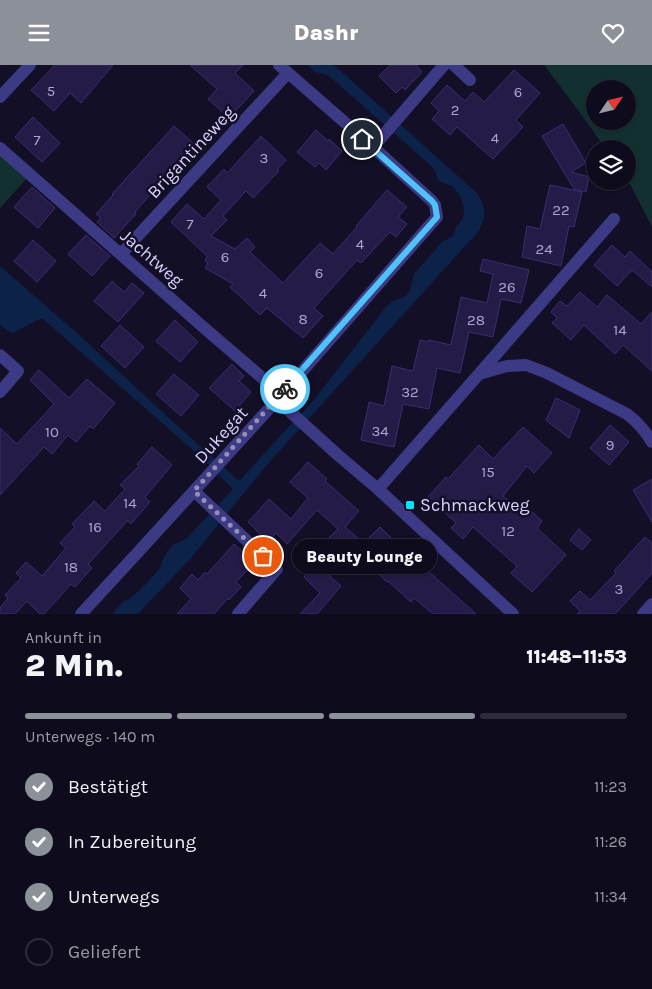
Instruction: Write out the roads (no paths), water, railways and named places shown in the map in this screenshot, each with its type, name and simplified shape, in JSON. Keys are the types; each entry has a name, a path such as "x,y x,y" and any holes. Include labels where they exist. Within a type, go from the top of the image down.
{"street":[{"path":"0,97 30,65"},
{"path":"283,69 373,147 444,65"},
{"path":"454,65 470,80"},
{"name":"Brigantineweg","path":"121,254 283,69"},
{"name":"Dukegat","path":"81,614 279,397 437,217 435,205 432,201 373,147"},
{"name":"Jachtweg","path":"0,148 202,327 279,397 293,414 378,489 513,614"},
{"path":"378,489 614,219"},
{"path":"0,355 18,371 0,391"},
{"path":"479,375 507,366 526,365 547,373 627,414 636,420 652,442"},
{"path":"194,491 277,569 238,614"},
{"path":"643,614 652,604"}],"water":[{"path":"307,65 334,65 478,194 483,204 484,218 477,233 266,466 191,558 138,614 112,614 124,601 141,589 160,568 164,556 171,547 186,539 233,489 202,458 43,319 37,320 13,333 5,329 0,324 0,266 77,333 239,481 317,396 385,308 393,301 408,294 414,274 442,242 453,236 456,227 463,219 464,209 460,195 452,186 437,179 435,170 430,165 328,75 315,72"}],"place":[{"name":"Schmackweg","path":"410,505"},
{"name":"Beauty Lounge","path":"263,556"}]}
